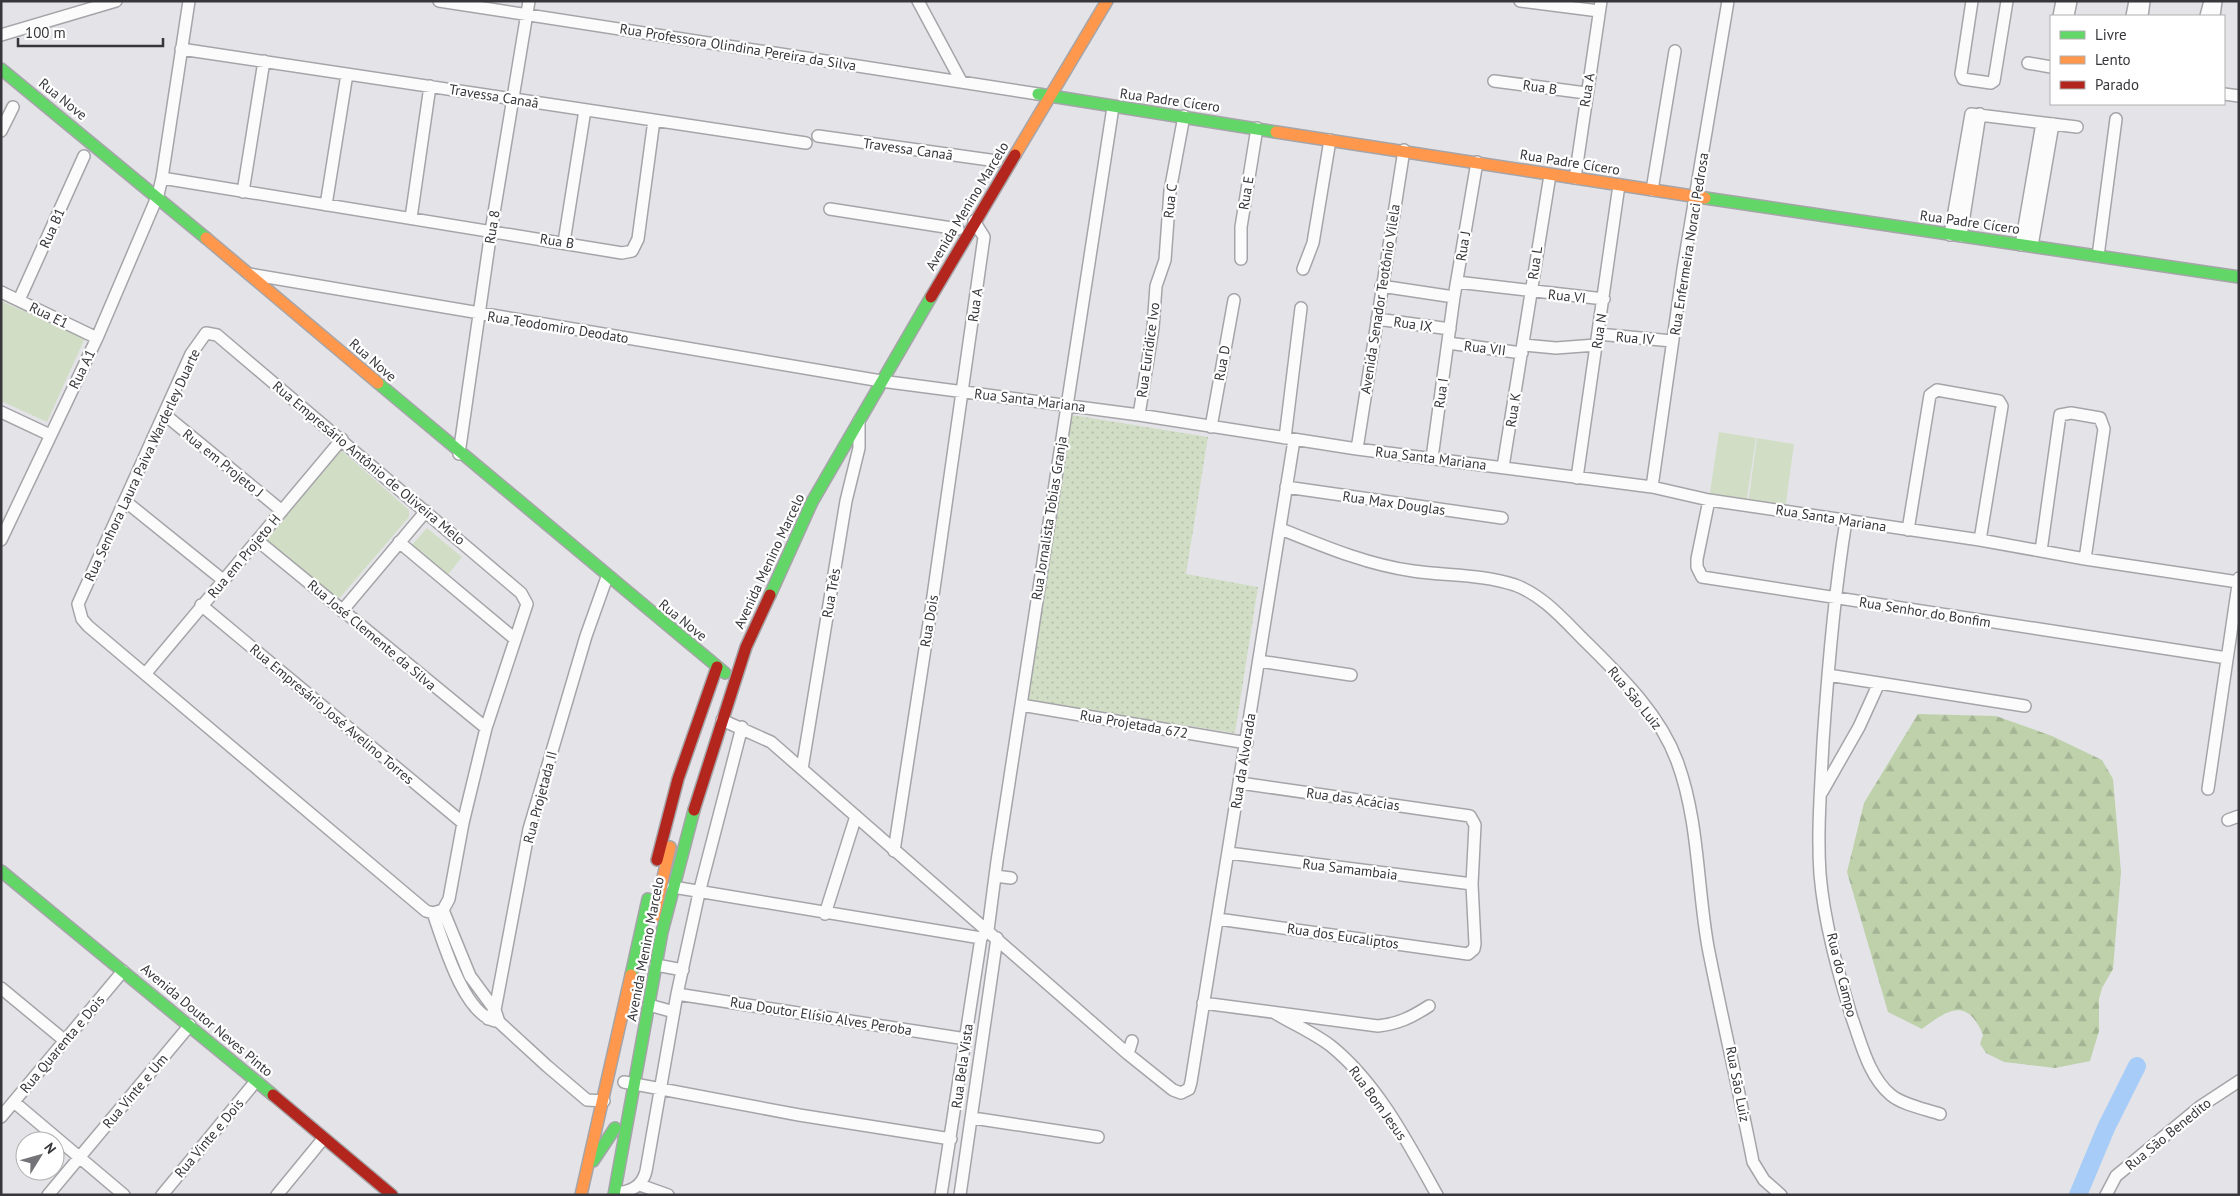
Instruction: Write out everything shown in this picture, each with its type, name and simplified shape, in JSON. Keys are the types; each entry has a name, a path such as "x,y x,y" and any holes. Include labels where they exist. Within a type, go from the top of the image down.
{"main road":[{"name":"Avenida Menino Marcelo","path":"602,1195 615,1128 649,1005 656,965 686,833 746,647 812,502 859,418 872,382 958,228 1095,1"},
{"name":"Avenida Menino Marcelo","path":"872,382 974,221 1107,1"},
{"name":"Rua Nove","path":"1,69 158,195 459,454 721,670"},
{"name":"Rua Padre Cícero","path":"1038,94 1113,107 1404,150 1550,175 2239,278"},
{"name":"Avenida Menino Marcelo","path":"682,767 699,756 721,670 743,627 786,531 842,427"},
{"path":"581,1195 604,1101 647,903 682,767 721,670"},
{"name":"Avenida Menino Marcelo","path":"614,1194 627,1086 660,885 686,796"},
{"name":"Avenida Doutor Neves Pinto","path":"1,871 190,1025 388,1194"},
{"path":"604,1101 627,1086"},
{"path":"586,1172 615,1128"}],"street":[{"path":"1,35 116,1"},
{"name":"Rua A1","path":"1,540 97,338 158,195 189,1"},
{"name":"Rua Professora Olindina Pereira da Silva","path":"438,1 1038,94"},
{"name":"Rua 8","path":"459,454 491,231 529,1"},
{"path":"918,1 961,81"},
{"path":"1520,1 1600,6"},
{"name":"Rua Enfermeira Noraci Pedrosa","path":"1652,487 1672,342 1697,196 1716,109 1728,1"},
{"path":"1972,1 1961,74 1964,79 1991,84 1994,81 2008,1"},
{"path":"2059,15 2062,1"},
{"path":"2068,15 2071,1"},
{"path":"2132,15 2135,1"},
{"path":"2142,15 2144,1"},
{"path":"2206,15 2210,1"},
{"path":"2214,15 2216,1"},
{"name":"Rua A","path":"1575,178 1600,6"},
{"name":"Travessa Canaã","path":"181,48 806,143"},
{"path":"1652,190 1675,51"},
{"path":"243,192 264,61"},
{"path":"2028,62 2050,63"},
{"path":"326,204 347,74"},
{"name":"Rua B","path":"1494,81 1586,94"},
{"path":"411,218 430,86"},
{"path":"1,132 13,107"},
{"name":"Rua Jornalista Tobias Granja","path":"985,934 1113,107"},
{"path":"564,242 585,110"},
{"path":"1955,235 1969,116 1974,113 2077,128"},
{"name":"Rua C","path":"1156,286 1165,260 1170,191 1184,116"},
{"path":"2098,256 2116,118"},
{"name":"Rua B","path":"162,178 564,242 622,253 632,251 638,239 654,120"},
{"path":"2026,245 2047,124"},
{"name":"Rua E","path":"1241,259 1241,227 1257,128"},
{"name":"Travessa Canaã","path":"818,136 997,162"},
{"path":"1303,269 1313,243 1330,140"},
{"name":"Avenida Senador Teotônio Vilela","path":"1357,449 1381,286 1404,150"},
{"name":"Rua B1","path":"19,300 84,156"},
{"name":"Rua J","path":"1450,329 1477,162"},
{"name":"Rua L","path":"1522,349 1550,175"},
{"name":"Rua N","path":"1577,478 1619,185"},
{"path":"830,209 958,228"},
{"name":"Rua A","path":"962,392 984,237 974,221"},
{"name":"Rua Teodomiro Deodato","path":"248,273 872,382"},
{"path":"1457,282 1531,292"},
{"name":"Rua Euridice Ivo","path":"1139,415 1153,328 1156,286"},
{"path":"1381,286 1454,297"},
{"name":"Rua E1","path":"1,292 97,338"},
{"name":"Rua VI","path":"1531,292 1604,299"},
{"name":"Rua D","path":"1211,427 1234,300"},
{"name":"Rua da Alvorada","path":"1128,1054 1177,1092 1187,1091 1191,1082 1281,529 1301,308"},
{"name":"Rua IX","path":"1376,319 1450,329"},
{"name":"Rua I","path":"1432,458 1450,329"},
{"name":"Rua Senhora Laura Paiva Warderley Duarte","path":"146,673 88,626 82,619 78,604 191,354 201,336 211,332"},
{"name":"Rua Empresário Antônio de Oliveira Melo","path":"211,332 217,334 342,439 525,598 527,604 526,612 515,639"},
{"name":"Rua IV","path":"1597,340 1672,342"},
{"name":"Rua VII","path":"1448,343 1522,349 1556,348 1597,340"},
{"name":"Rua K","path":"1503,467 1522,349"},
{"name":"Rua Santa Mariana","path":"872,382 1066,405 1357,449 1652,487 1708,500 1980,540 2085,559 2238,582"},
{"path":"1908,530 1930,395 1937,390 1999,401 2003,410 1980,540"},
{"name":"Rua Dois","path":"894,850 962,392"},
{"path":"1,412 50,435"},
{"path":"2041,550 2060,416 2072,413 2100,418 2104,429 2085,559"},
{"name":"Rua em Projeto J","path":"164,414 282,512"},
{"name":"Rua Três","path":"802,769 846,501 859,448 859,418"},
{"name":"Rua em Projeto H","path":"146,673 342,439"},
{"name":"Rua Max Douglas","path":"1286,487 1502,518"},
{"name":"Rua Senhor do Bonfim","path":"1708,500 1697,559 1697,567 1702,577 2227,658"},
{"path":"125,501 223,580"},
{"path":"342,611 426,511"},
{"name":"Rua do Campo","path":"1846,521 1834,598 1820,794 1822,893 1843,988 1862,1049 1877,1076 1891,1095 1940,1114"},
{"name":"Rua São Luiz","path":"1281,529 1317,544 1362,559 1411,571 1477,577 1515,586 1530,593 1546,603 1585,641 1628,684 1650,712 1677,761 1689,807 1708,946 1753,1162 1764,1180 1781,1195"},
{"name":"Rua José Clemente da Silva","path":"258,541 486,728"},
{"path":"399,542 515,639 486,728 463,823 449,899 438,912"},
{"name":"Rua Projetada II","path":"494,1017 530,829 586,636 606,577"},
{"path":"2208,789 2239,578"},
{"name":"Rua Empresário José Avelino Torres","path":"201,606 463,823"},
{"path":"1259,661 1352,675"},
{"path":"146,673 426,911 438,912"},
{"path":"1828,675 2025,706"},
{"path":"1820,794 1859,727 1880,683"},
{"name":"Rua Projetada 672","path":"1021,705 1247,743"},
{"path":"722,720 764,737 856,816 985,934"},
{"path":"614,1194 625,1192 640,1185 646,1171 682,970 699,893 742,727"},
{"name":"Rua das Acácias","path":"1240,783 1466,814 1474,820 1475,825 1472,884"},
{"path":"825,914 856,816"},
{"name":"Rua Samambaia","path":"1229,853 1472,884"},
{"path":"994,876 1011,878"},
{"name":"Rua dos Eucaliptos","path":"1218,918 1468,954 1474,949 1475,944 1472,884"},
{"path":"673,887 825,914 985,934 997,938 1128,1054 1132,1041"},
{"path":"438,912 494,1017"},
{"path":"438,912 456,974 469,998 494,1017 587,1100 604,1101"},
{"name":"Rua Bela Vista","path":"941,1195 985,934"},
{"name":"Rua Bela Vista","path":"960,1195 973,1118 997,938"},
{"path":"656,965 682,970"},
{"name":"Rua Quarenta e Dois","path":"6,1108 124,971"},
{"path":"1,988 64,1040"},
{"path":"469,998 478,989"},
{"name":"Rua Doutor Elísio Alves Peroba","path":"677,994 966,1039"},
{"path":"1204,1003 1378,1026 1394,1024 1410,1018 1429,1006"},
{"path":"649,1005 674,1012"},
{"name":"Rua Bom Jesus","path":"1275,1013 1330,1045 1349,1062 1398,1126 1437,1195"},
{"name":"Rua Vinte e Um","path":"48,1195 190,1025"},
{"name":"Rua Vinte e Dois","path":"162,1195 256,1081"},
{"name":"Rua São Benedito","path":"2106,1195 2116,1176 2201,1106 2239,1081"},
{"path":"627,1086 951,1139"},
{"path":"6,1108 80,1158 124,1195"},
{"path":"973,1118 1098,1137"},
{"path":"277,1195 323,1138"},
{"path":"949,1153 966,1155"},
{"path":"640,1185 668,1195"}],"green space":[{"path":"1,301 85,338 47,422 1,401"},
{"path":"1066,414 1208,437 1186,574 1258,587 1235,733 1027,701"},
{"path":"1719,432 1756,438 1746,504 1709,499"},
{"path":"1757,438 1794,444 1785,510 1748,505"},
{"path":"336,449 342,451 409,510 409,517 338,600 263,544 261,534"},
{"path":"427,528 462,557 447,576 411,546"},
{"path":"1918,714 1996,716 2052,736 2102,760 2113,779 2121,872 2113,969 2102,988 2099,999 2099,1031 2090,1061 2055,1068 2004,1062 1986,1053 1980,1044 1983,1035 1977,1023 1970,1015 1963,1011 1948,1012 1922,1029 1888,1012 1847,872 1864,803"}],"waterway":[{"path":"2078,1195 2106,1128 2137,1066"}],"traffic: fast":[{"path":"1,69 206,238"},
{"path":"1038,94 1276,132"},
{"path":"1705,198 2239,277"},
{"path":"770,595 812,502 931,297"},
{"path":"378,383 725,673"},
{"path":"614,1195 662,932 694,810"},
{"path":"1,871 273,1095"},
{"path":"631,975 648,899"},
{"path":"593,1161 615,1128"}],"traffic: slow":[{"path":"1015,155 1107,1"},
{"path":"1276,132 1705,198"},
{"path":"206,238 378,383"},
{"path":"654,917 670,847"},
{"path":"581,1195 631,975"}],"traffic: jam":[{"path":"931,297 1015,155"},
{"path":"694,810 746,647 770,595"},
{"path":"657,860 678,779 717,667"},
{"path":"273,1095 392,1195"}]}
